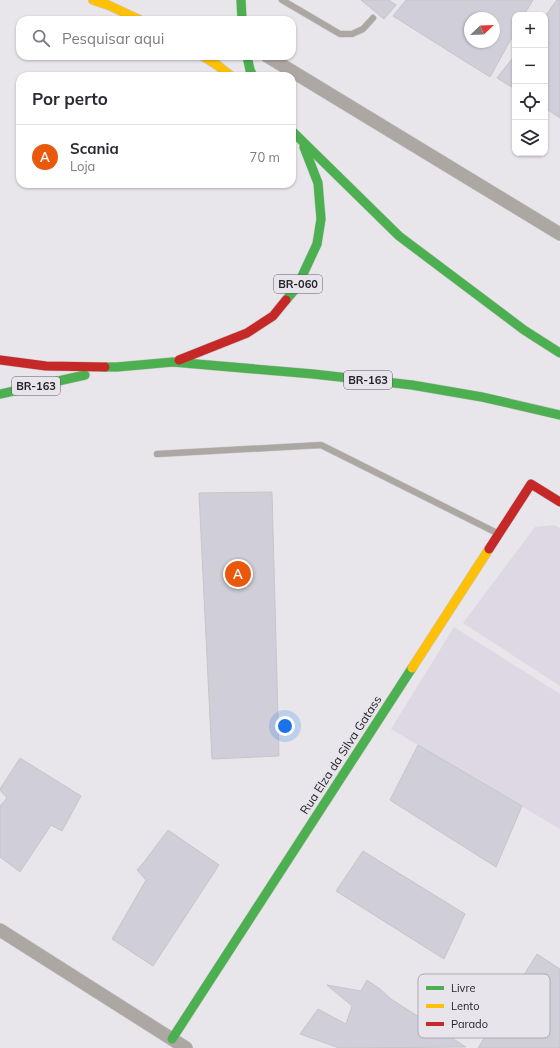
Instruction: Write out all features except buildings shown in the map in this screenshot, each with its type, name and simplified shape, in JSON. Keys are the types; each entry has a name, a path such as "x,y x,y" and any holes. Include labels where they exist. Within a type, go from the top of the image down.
{"main road":[{"path":"93,0 131,16"},
{"path":"241,0 242,16"},
{"path":"210,60 226,72"},
{"path":"247,60 251,72"},
{"path":"296,135 400,236 524,330 560,353"},
{"name":"BR-060","path":"173,362 247,333 273,316 297,287 317,244 321,219 318,183 301,140"},
{"path":"0,360 46,366 117,367"},
{"name":"BR-163","path":"0,394 117,367 173,362 313,374 412,386 482,397 560,415"},
{"name":"Rua Elza da Silva Gatass","path":"172,1039 530,484 560,502"}],"street":[{"path":"274,60 293,72"},
{"path":"296,74 559,233"},
{"path":"0,930 186,1048"}],"lane":[{"path":"282,0 340,34 352,34 363,29 373,18"},
{"path":"157,454 321,445 498,534"}],"shaded area":[{"path":"554,525 560,528 560,686 463,623 535,527"},
{"path":"454,627 560,694 560,829 391,729"}],"traffic: fast":[{"path":"241,0 242,16"},
{"path":"248,60 251,72"},
{"path":"296,135 399,236 524,330 560,353"},
{"path":"286,300 297,287 317,244 321,219 318,183 304,147"},
{"path":"105,367 173,362 313,374 412,385 482,397 560,415"},
{"path":"0,394 85,375"},
{"path":"172,1039 412,668"}],"traffic: slow":[{"path":"93,0 131,16"},
{"path":"209,60 226,72"},
{"path":"412,668 489,549"}],"traffic: jam":[{"path":"179,360 247,333 273,316 286,300"},
{"path":"0,360 46,366 105,367"},
{"path":"489,549 531,484 560,502"}],"place":[{"name":"Scania","path":"238,574"}]}
